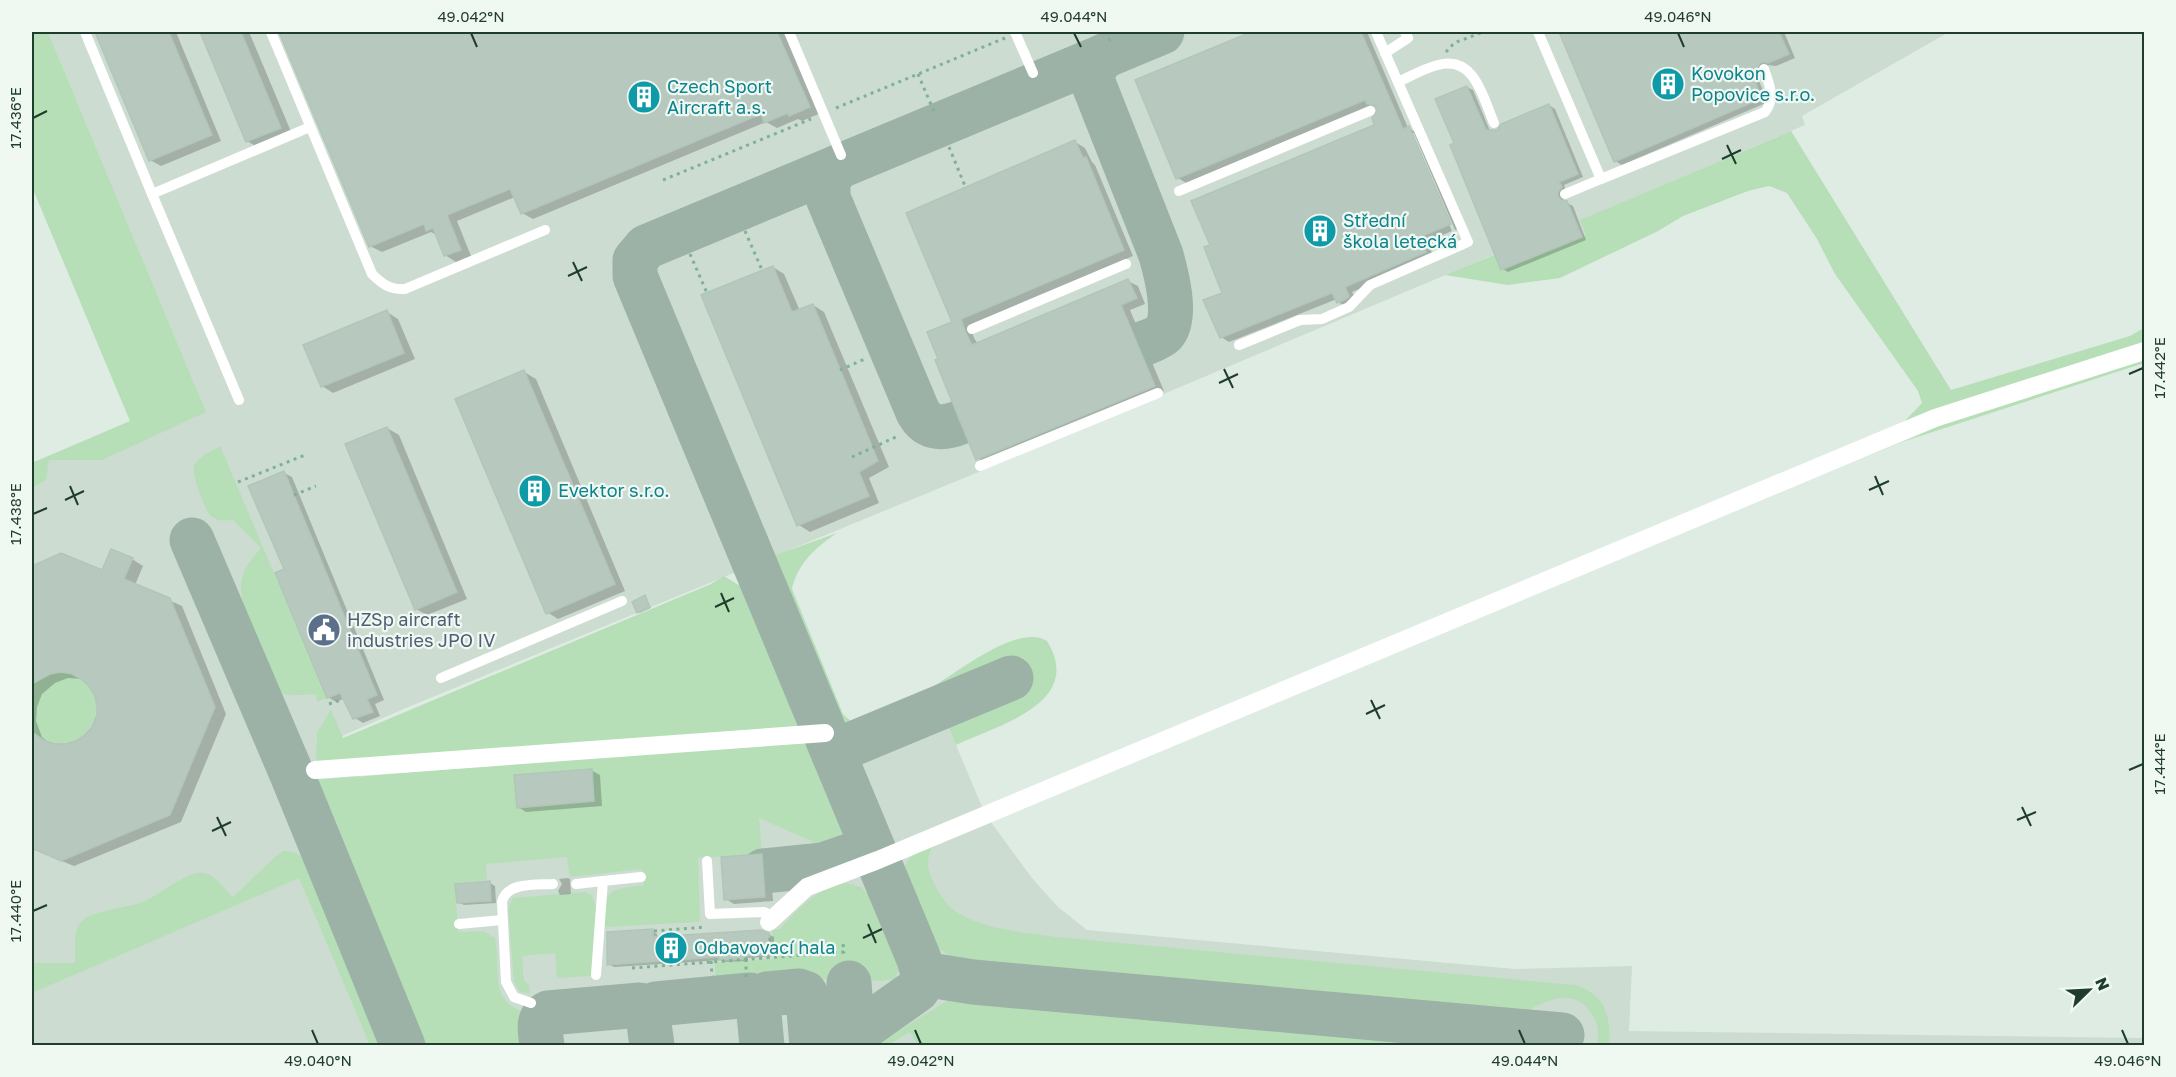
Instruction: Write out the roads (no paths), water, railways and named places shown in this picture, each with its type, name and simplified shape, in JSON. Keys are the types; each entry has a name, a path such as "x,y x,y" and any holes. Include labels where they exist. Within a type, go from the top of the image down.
{"street":[{"path":"772,920 798,894 816,882 878,860 1935,418 2145,351"},
{"path":"315,770 825,733"}],"lane":[{"path":"85,32 239,400"},
{"path":"271,32 372,274 387,286 405,289 545,230"},
{"path":"789,32 841,155"},
{"path":"1016,32 1033,73"},
{"path":"1239,345 1300,320 1322,319 1349,307 1370,285 1468,242 1376,32"},
{"path":"1385,52 1408,38 1405,32"},
{"path":"1539,32 1600,179"},
{"path":"1398,82 1437,65 1457,64 1467,68 1475,79 1494,123"},
{"path":"1565,194 1765,112 1770,105 1771,98 1764,69"},
{"path":"1179,191 1370,111"},
{"path":"152,194 310,127"},
{"path":"972,329 1126,264"},
{"path":"980,466 1158,393"},
{"path":"441,678 622,601"},
{"path":"707,861 710,914 764,912 772,920"},
{"path":"576,884 642,877"},
{"path":"596,975 603,881"},
{"path":"531,1003 518,1000 508,988 502,920 503,898 510,889 553,884"},
{"path":"459,924 502,920"}],"place":[{"name":"Kovokon Popovice s.r.o.","path":"1668,84"},
{"name":"Czech Sport Aircraft a.s.","path":"644,97"},
{"name":"Střední škola letecká","path":"1320,231"},
{"name":"Evektor s.r.o.","path":"535,491"},
{"name":"HZSp aircraft industries JPO IV","path":"324,630"},
{"name":"Odbavovací hala","path":"671,948"}]}
